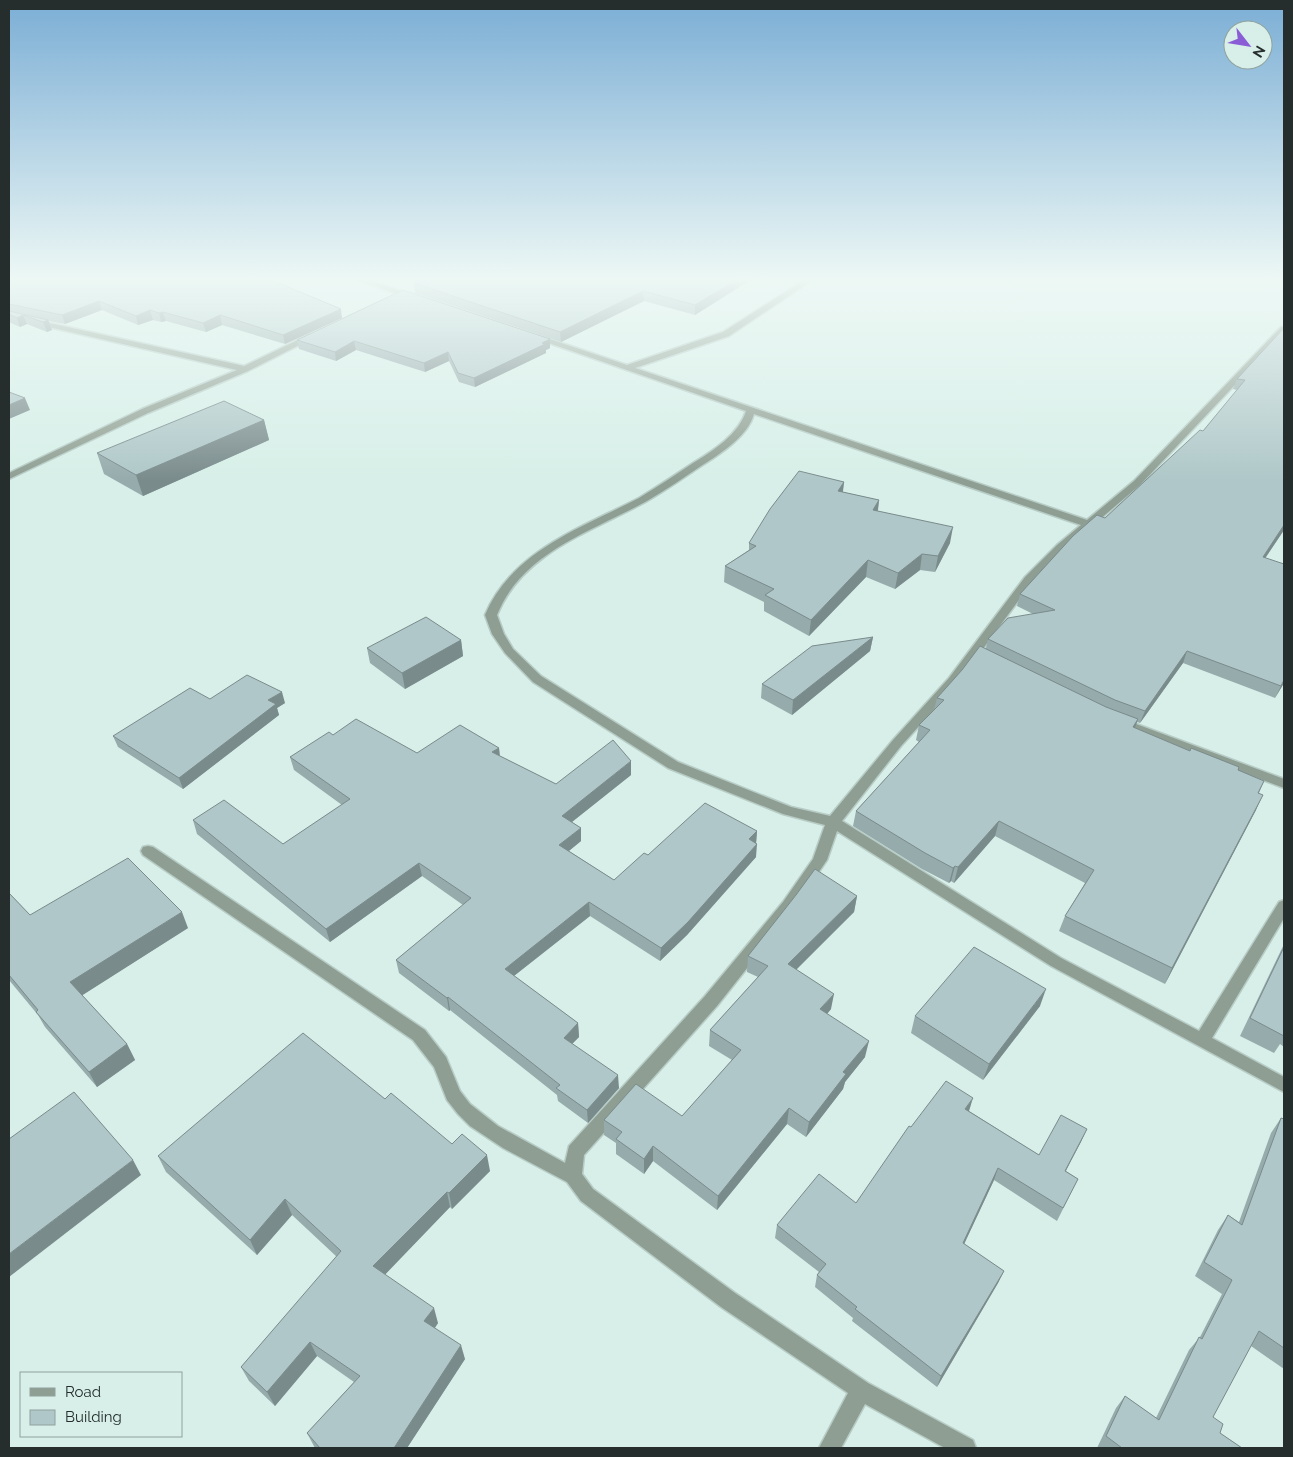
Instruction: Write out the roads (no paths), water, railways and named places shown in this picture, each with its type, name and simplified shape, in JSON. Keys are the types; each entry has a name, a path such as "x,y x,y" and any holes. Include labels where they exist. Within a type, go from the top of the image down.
{"street":[{"path":"141,345 245,368"},
{"path":"9,476 145,411 294,345"},
{"path":"559,345 1089,524"},
{"path":"627,368 698,345"},
{"path":"573,1176 575,1152 711,1001 788,906 820,860 833,822 897,743 977,654 1029,579 1061,547 1137,483 1269,345"},
{"path":"751,409 746,423 716,452 645,498 532,559 500,596 491,615 493,624 509,650 537,679 673,765 788,810 833,822 1056,962 1284,1085"},
{"path":"1106,717 1284,784"},
{"path":"148,851 419,1035 435,1053 445,1072 454,1097 468,1114 538,1158 573,1176 587,1195 640,1235 728,1300 861,1390 964,1448"},
{"path":"1202,1041 1284,906"},
{"path":"830,1448 861,1390"}]}
